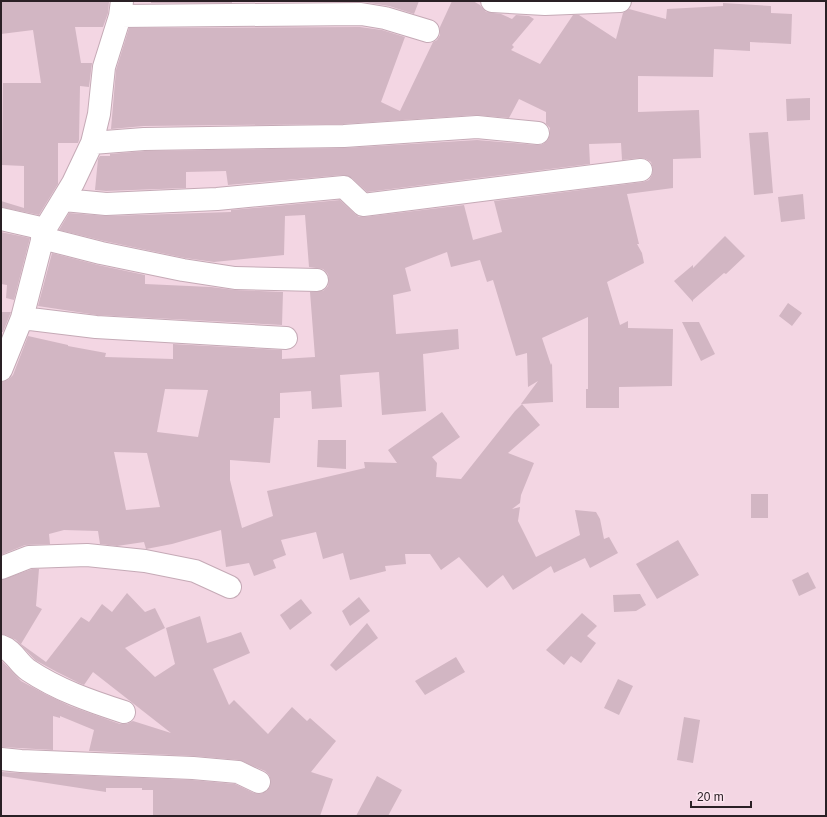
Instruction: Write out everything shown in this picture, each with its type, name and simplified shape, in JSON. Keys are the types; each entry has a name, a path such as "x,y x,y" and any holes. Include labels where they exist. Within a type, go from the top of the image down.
{"street":[{"path":"492,1 545,4 620,1"},
{"path":"1,370 22,318 43,234 64,200 92,142 99,114 104,67 121,8 361,14 385,18 428,31"},
{"path":"92,142 174,138 344,136 477,127 538,133"},
{"path":"64,200 106,204 217,199 344,187 363,205 641,170"},
{"path":"1,219 101,253 161,265 235,278 318,280"},
{"path":"22,318 96,327 286,338"},
{"path":"1,568 29,557 87,555 145,561 195,570 230,588"},
{"path":"1,646 8,649 27,669 48,682 82,699 124,712"},
{"path":"1,759 193,768 238,772 259,782"}],"building":[{"path":"1,1 109,2 108,13 103,27 75,27 81,63 92,63 89,87 80,86 79,140 78,143 58,143 58,184 39,215 1,207 1,201 24,208 24,166 2,165 3,83 41,83 33,30 1,34"},
{"path":"151,1 232,1 232,3 151,3"},
{"path":"267,1 419,1 414,14 389,6 363,2"},
{"path":"452,1 473,1 480,5 486,12 501,14 512,19 516,15 529,16 534,19 512,45 514,47 511,50 540,64 573,15 579,15 616,39 623,13 629,9 666,19 667,9 723,6 723,3 771,6 771,13 792,14 791,44 750,42 750,51 714,49 713,77 638,76 638,112 699,110 701,158 673,159 673,188 627,194 639,244 637,244 642,253 644,263 607,282 620,325 628,321 628,328 673,329 672,386 619,387 619,408 586,408 586,389 588,389 588,317 542,338 551,365 552,363 553,402 521,404 538,381 528,387 527,353 516,356 493,280 487,282 480,260 451,267 447,252 405,268 411,291 393,295 396,334 458,329 459,349 423,354 426,411 382,415 379,372 340,375 342,407 312,409 311,391 280,393 280,418 274,418 270,463 230,460 230,480 242,528 273,516 267,491 365,468 364,462 397,463 388,450 442,412 460,437 432,457 437,463 436,477 461,479 522,404 540,425 508,453 534,463 521,495 520,503 512,509 520,507 518,521 536,557 580,535 575,510 596,512 600,519 604,539 609,537 618,553 590,568 585,558 554,573 551,566 513,590 503,575 487,588 459,557 441,570 430,554 405,554 406,564 385,566 386,571 350,580 343,553 323,559 316,532 281,540 286,555 273,560 276,568 254,576 249,563 226,567 221,530 172,544 146,549 144,542 117,546 100,544 98,531 64,530 49,534 50,544 25,545 1,555 1,385 2,382 8,380 13,375 28,336 68,346 106,353 105,357 173,359 173,344 282,350 282,359 315,357 310,292 323,291 328,286 329,280 328,274 323,269 309,267 305,215 285,216 284,255 214,262 185,258 59,230 69,213 107,216 231,212 231,210 340,200 359,217 364,217 464,205 473,240 502,232 494,201 649,180 653,169 651,162 640,158 622,160 621,143 589,144 590,164 367,192 352,178 343,175 228,185 226,171 186,172 186,188 106,191 95,190 98,159 100,156 110,156 110,154 145,151 344,148 477,140 537,145 543,144 548,140 550,128 546,124 546,112 519,99 509,118 476,115 343,124 144,126 111,129 116,70 129,28 360,27 382,30 405,37 381,102 400,111 433,42 437,40 440,35 440,27","holes":["165,389 208,390 198,437 157,432","114,452 147,453 160,507 126,510"]},
{"path":"810,98 810,120 787,121 786,99"},
{"path":"768,132 773,193 754,195 749,133"},
{"path":"803,194 805,219 781,222 778,197"},
{"path":"1,232 30,238 14,300 6,298 7,285 1,284"},
{"path":"725,236 745,256 726,274 724,273 693,300 693,302 674,281 693,265 693,268"},
{"path":"52,253 145,275 145,284 283,292 282,325 97,315 38,306"},
{"path":"788,303 802,313 792,326 779,316"},
{"path":"1,312 11,312 3,332 1,332"},
{"path":"682,322 699,322 715,354 701,361"},
{"path":"318,440 346,440 346,469 317,467"},
{"path":"751,494 768,494 768,518 751,518"},
{"path":"678,540 699,575 657,599 636,564"},
{"path":"32,569 39,569 36,606 42,609 21,644 46,662 81,617 89,622 102,604 112,612 127,593 145,612 155,608 165,628 125,648 155,677 175,664 166,628 200,616 207,643 241,632 250,653 213,669 229,705 234,700 268,734 292,707 307,721 310,718 336,741 311,772 333,779 320,816 153,816 153,790 142,790 142,788 106,788 106,792 1,776 1,772 192,780 235,784 254,793 260,794 266,792 270,787 271,781 269,775 265,771 239,760 194,756 89,751 94,730 60,716 60,718 53,716 53,750 1,747 1,660 21,681 70,706 120,724 127,724 133,721 171,733 93,672 84,685 79,683 35,660 16,640 1,634 1,580"},
{"path":"808,572 816,588 799,596 792,580"},
{"path":"640,594 646,605 636,611 614,612 613,595"},
{"path":"359,597 370,611 350,626 342,611"},
{"path":"301,599 312,613 290,630 280,615"},
{"path":"582,613 597,626 587,636 596,643 581,663 571,656 564,665 546,650"},
{"path":"367,623 378,638 336,671 330,665"},
{"path":"456,657 465,672 425,695 415,681"},
{"path":"618,679 633,686 619,715 604,708"},
{"path":"684,717 700,720 693,763 677,760"},
{"path":"377,776 402,790 388,816 356,816"}]}
